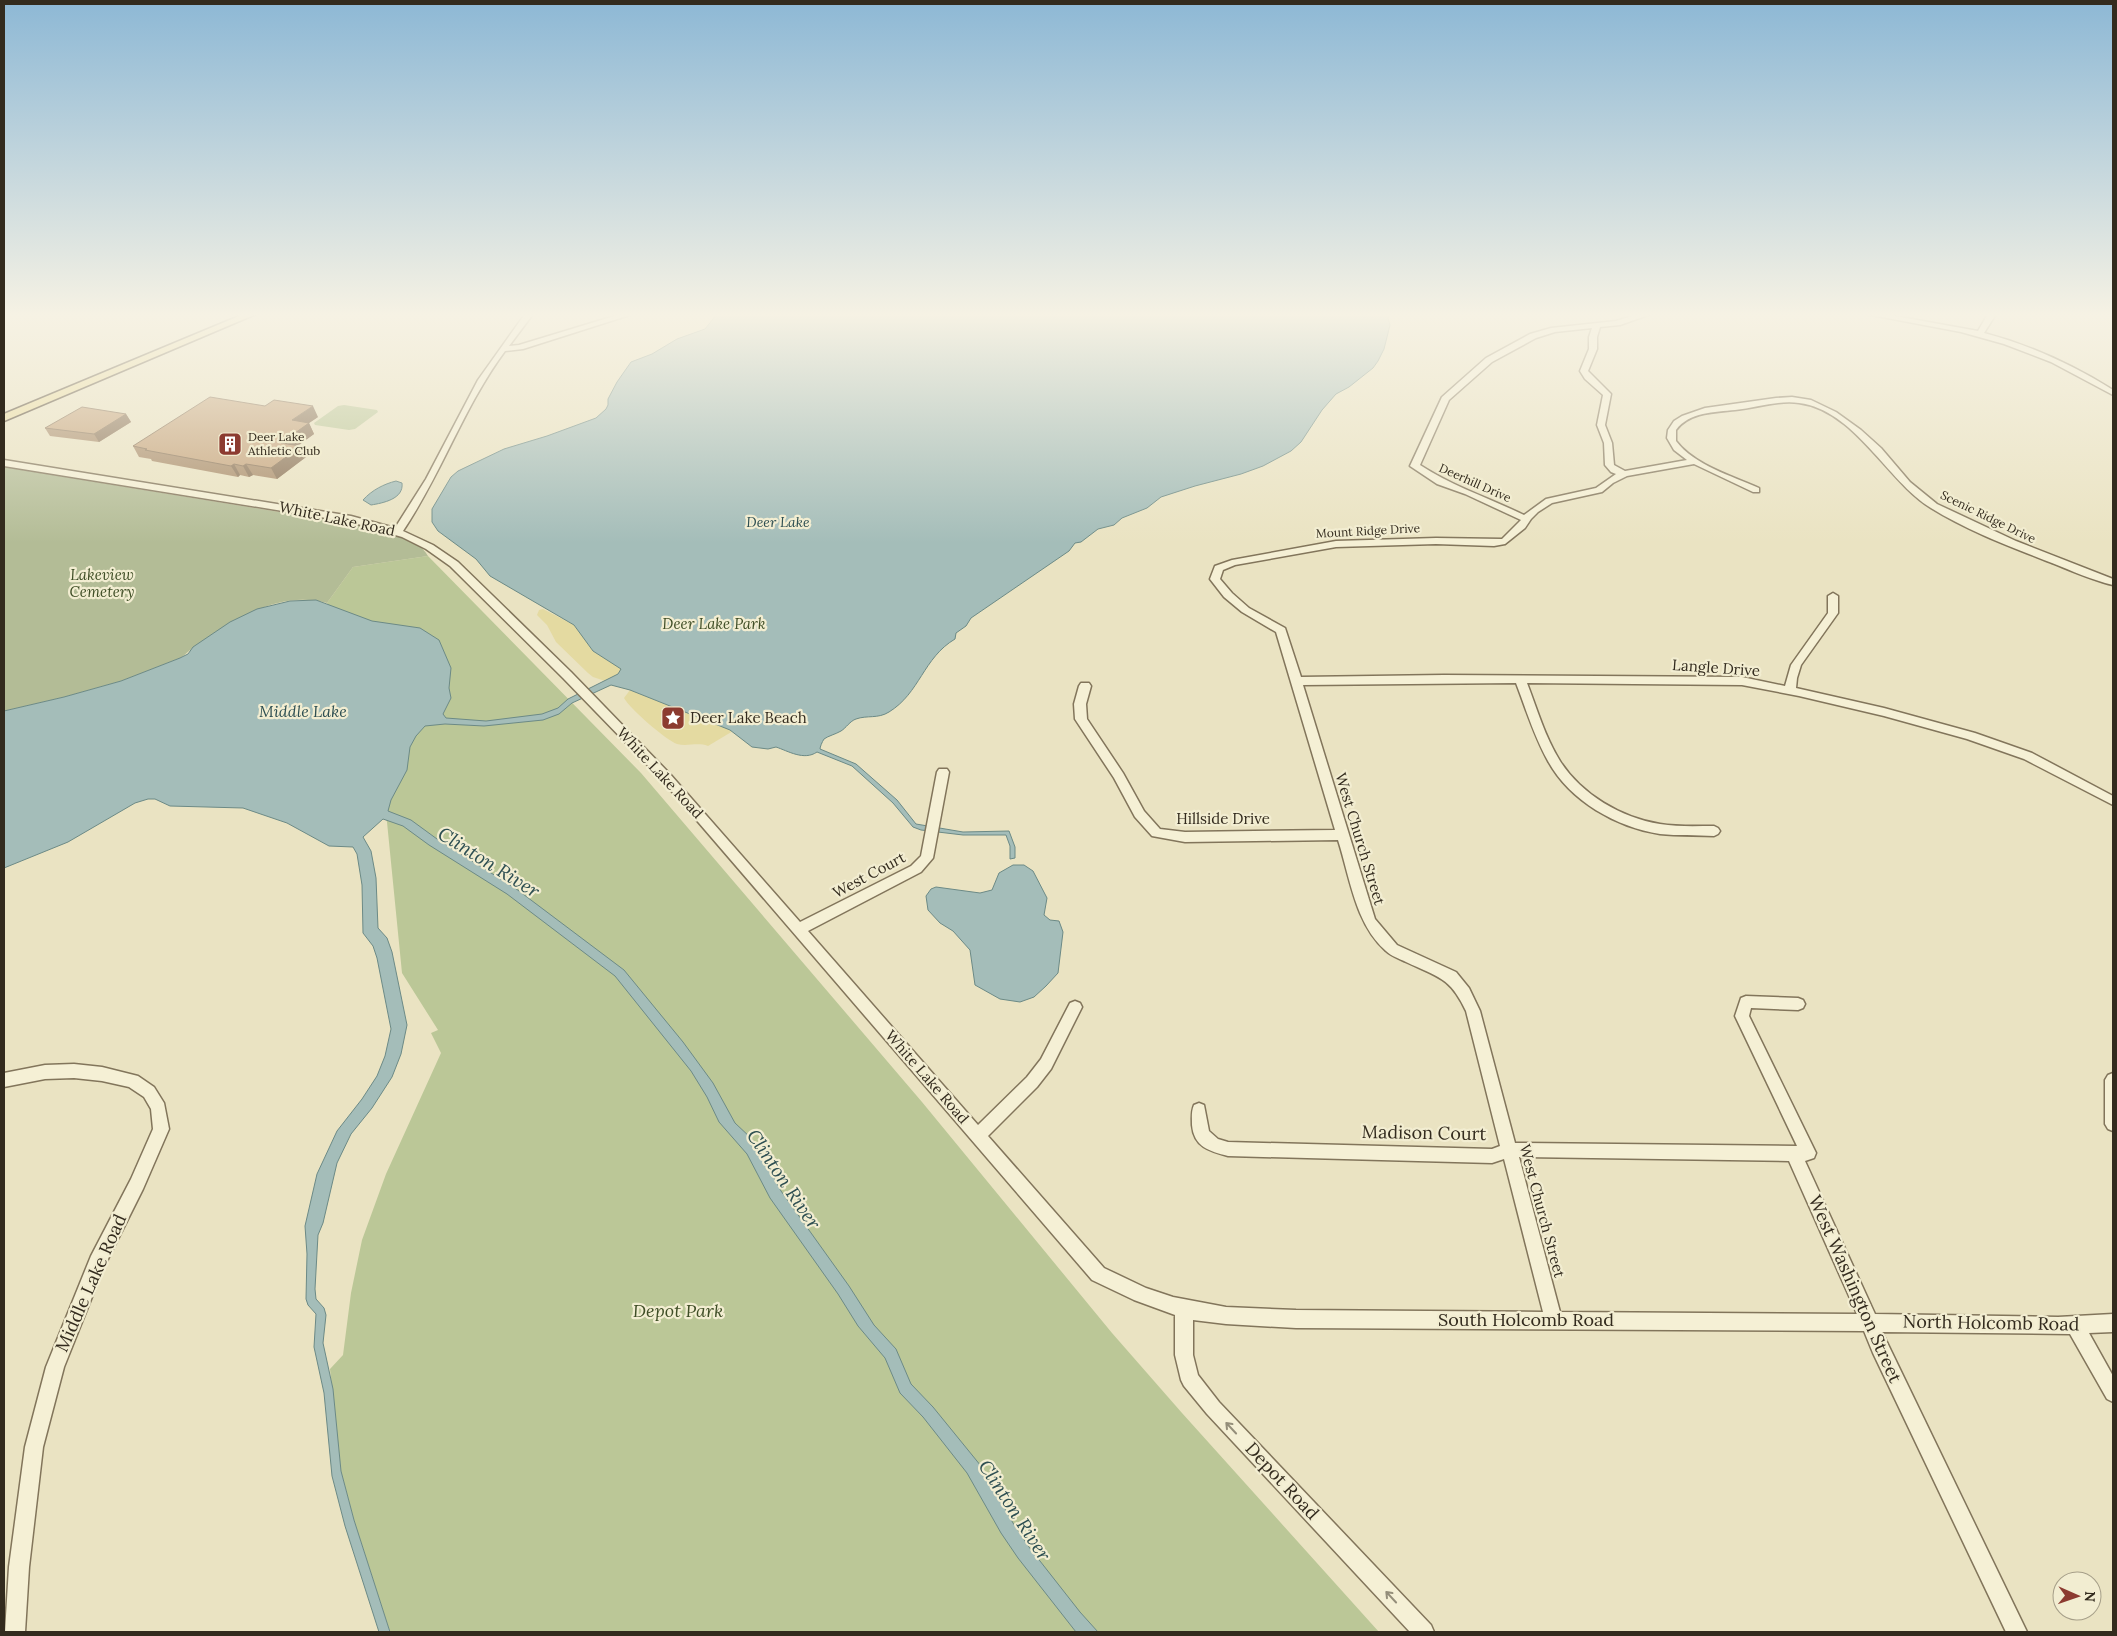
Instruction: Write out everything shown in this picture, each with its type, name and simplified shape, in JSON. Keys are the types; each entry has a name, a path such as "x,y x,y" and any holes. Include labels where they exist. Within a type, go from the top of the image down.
{"main road":[{"path":"4,418 70,390"}],"street":[{"path":"398,531 413,511 442,460 475,390"},
{"name":"Deerhill Drive","path":"1455,390 1445,399 1415,466 1440,482 1468,492 1526,519"},
{"path":"1603,390 1607,394 1601,425 1608,443 1608,459 1614,470 1624,474"},
{"name":"Scenic Ridge Drive","path":"1756,490 1696,462 1677,448 1670,436 1673,428 1696,412 1778,399 1811,402 1822,407 1860,434 1872,444 1903,481 1919,496 1942,510 2038,555 2113,582"},
{"path":"1526,519 1535,510 1549,501 1598,490 1624,474 1696,462"},
{"name":"White Lake Road","path":"4,463 351,519 398,531 433,548 454,564 585,693 666,777 1098,1274 1137,1293 1184,1309"},
{"name":"Mount Ridge Drive","path":"1217,582 1215,579 1219,568 1232,563 1318,546 1436,541 1494,543 1505,541 1522,526 1526,519"},
{"name":"West Church Street","path":"1217,582 1250,614 1270,622 1281,630 1361,899 1369,920 1378,934 1392,949 1451,976 1464,992 1473,1011 1554,1321"},
{"path":"1790,690 1791,678 1796,666 1833,613 1833,596"},
{"path":"1520,680 1554,762 1579,792 1626,819 1659,829 1714,831"},
{"name":"Langle Drive","path":"1296,681 1716,680 1742,682 1790,690 1884,712 2002,746 2049,766 2113,801"},
{"name":"Hillside Drive","path":"1085,686 1080,704 1080,719 1118,776 1139,814 1150,829 1156,833 1184,837 1342,835"},
{"name":"West Court","path":"799,930 916,870 927,858 943,772"},
{"path":"1794,1154 1808,1153 1742,1016 1746,1002 1798,1004"},
{"path":"978,1136 1032,1082 1046,1064 1075,1008"},
{"name":"Middle Lake Road","path":"4,1080 46,1072 74,1071 133,1081 149,1092 159,1108 161,1129 137,1184 98,1262 55,1367 34,1447 19,1567 15,1632"},
{"path":"2113,1080 2113,1124"},
{"name":"Madison Court","path":"1199,1110 1201,1134 1214,1145 1228,1149 1492,1156 1509,1150 1794,1154"},
{"name":"West Washington Street","path":"1794,1154 1879,1347 2017,1632"},
{"name":"South Holcomb Road","path":"1184,1309 1222,1315 1296,1319 1869,1322"},
{"name":"Depot Road","path":"1184,1309 1184,1356 1190,1380 1213,1408 1424,1632"},
{"name":"North Holcomb Road","path":"1869,1322 2075,1325 2113,1323"},
{"path":"2075,1325 2113,1393"}],"green space":[{"path":"344,405 377,410 378,412 355,429 349,430 315,425 314,423 338,406"},
{"name":"Lakeview Cemetery","path":"4,467 371,527 410,540 417,544 428,556 353,567 327,603 292,600 259,609 227,625 180,658 121,681 4,711"},
{"name":"Depot Park","path":"428,556 641,773 922,1102 1112,1333 1379,1632 390,1632 354,1520 341,1471 330,1369 343,1355 351,1293 362,1240 386,1174 441,1053 431,1033 438,1030 402,973 387,822 327,603 353,567"}],"sand":[{"path":"543,609 574,625 593,651 622,669 618,674 605,681 588,673 556,642 547,625 537,615 539,610"},
{"name":"Deer Lake Beach","path":"630,690 733,731 708,746 677,744 657,731 628,703 624,698"}],"water":[{"name":"Deer Lake","path":"613,390 1343,390 1336,394 1322,410 1301,442 1291,451 1263,466 1241,474 1161,497 1147,508 1122,518 1114,525 1098,529 1081,542 1075,543 1069,551 971,618 966,626 956,633 955,639 944,647 928,665 908,695 889,712 854,720 841,731 824,739 820,749 856,764 897,800 916,824 963,832 1009,831 1015,847 1015,858 1010,859 1010,846 1006,835 963,835 921,830 913,827 893,803 852,766 817,752 807,756 791,753 776,747 768,749 752,747 730,730 630,690 611,685 572,703 559,714 543,720 484,726 445,724 425,726 416,736 410,747 407,770 391,800 388,811 411,820 437,839 515,888 624,970 683,1042 713,1083 735,1123 751,1138 758,1148 781,1191 849,1286 874,1325 896,1349 911,1384 933,1407 981,1466 1013,1523 1029,1547 1098,1632 1076,1632 1018,1558 1001,1533 967,1473 923,1417 900,1393 885,1358 858,1326 838,1294 770,1198 747,1154 719,1122 707,1097 691,1071 615,976 507,894 429,845 403,826 383,819 363,837 371,851 376,878 378,928 387,938 392,952 407,1025 401,1054 392,1077 372,1108 351,1134 337,1163 323,1223 318,1235 315,1289 316,1299 324,1308 326,1315 323,1343 333,1389 341,1471 354,1520 390,1632 379,1632 345,1526 332,1476 324,1393 314,1347 316,1314 308,1305 306,1299 307,1254 305,1226 317,1174 337,1131 377,1076 385,1056 391,1029 377,958 373,946 363,933 362,885 357,854 353,847 329,846 287,823 243,808 170,806 155,799 148,799 135,803 68,842 4,868 4,711 121,681 180,658 230,622 257,609 290,601 316,600 372,621 420,628 439,640 451,668 449,688 451,698 443,714 446,718 486,721 542,714 558,708 568,699 618,674 621,669 593,651 574,625 490,576 476,559 438,531 432,522 432,509 451,477 458,471 504,449 596,418 606,409"},
{"path":"396,481 402,483 402,488 400,493 392,499 371,505 363,500 378,488"},
{"path":"1013,865 1024,865 1033,871 1047,898 1044,915 1050,920 1059,921 1063,932 1058,973 1034,997 1020,1002 1000,999 975,985 970,950 953,931 940,923 928,910 926,896 931,889 936,887 980,893 992,890 999,873"}],"building":[{"name":"Deer Lake Athletic Club","path":"210,397 265,406 274,400 313,406 292,420 309,423 281,443 301,446 271,468 246,464 243,466 234,464 231,466 145,450 147,449 133,446"},
{"path":"82,407 126,414 94,434 45,428"}],"place":[{"name":"Deer Lake Athletic Club","path":"230,444"},
{"name":"Deer Lake Beach","path":"673,718"}],"park label":[{"name":"Deer Lake Park","path":"714,624"}],"water label":[{"name":"Middle Lake","path":"303,711"},
{"name":"Clinton River","path":"489,862"},
{"name":"Clinton River","path":"784,1179"},
{"name":"Clinton River","path":"1015,1510"}]}
